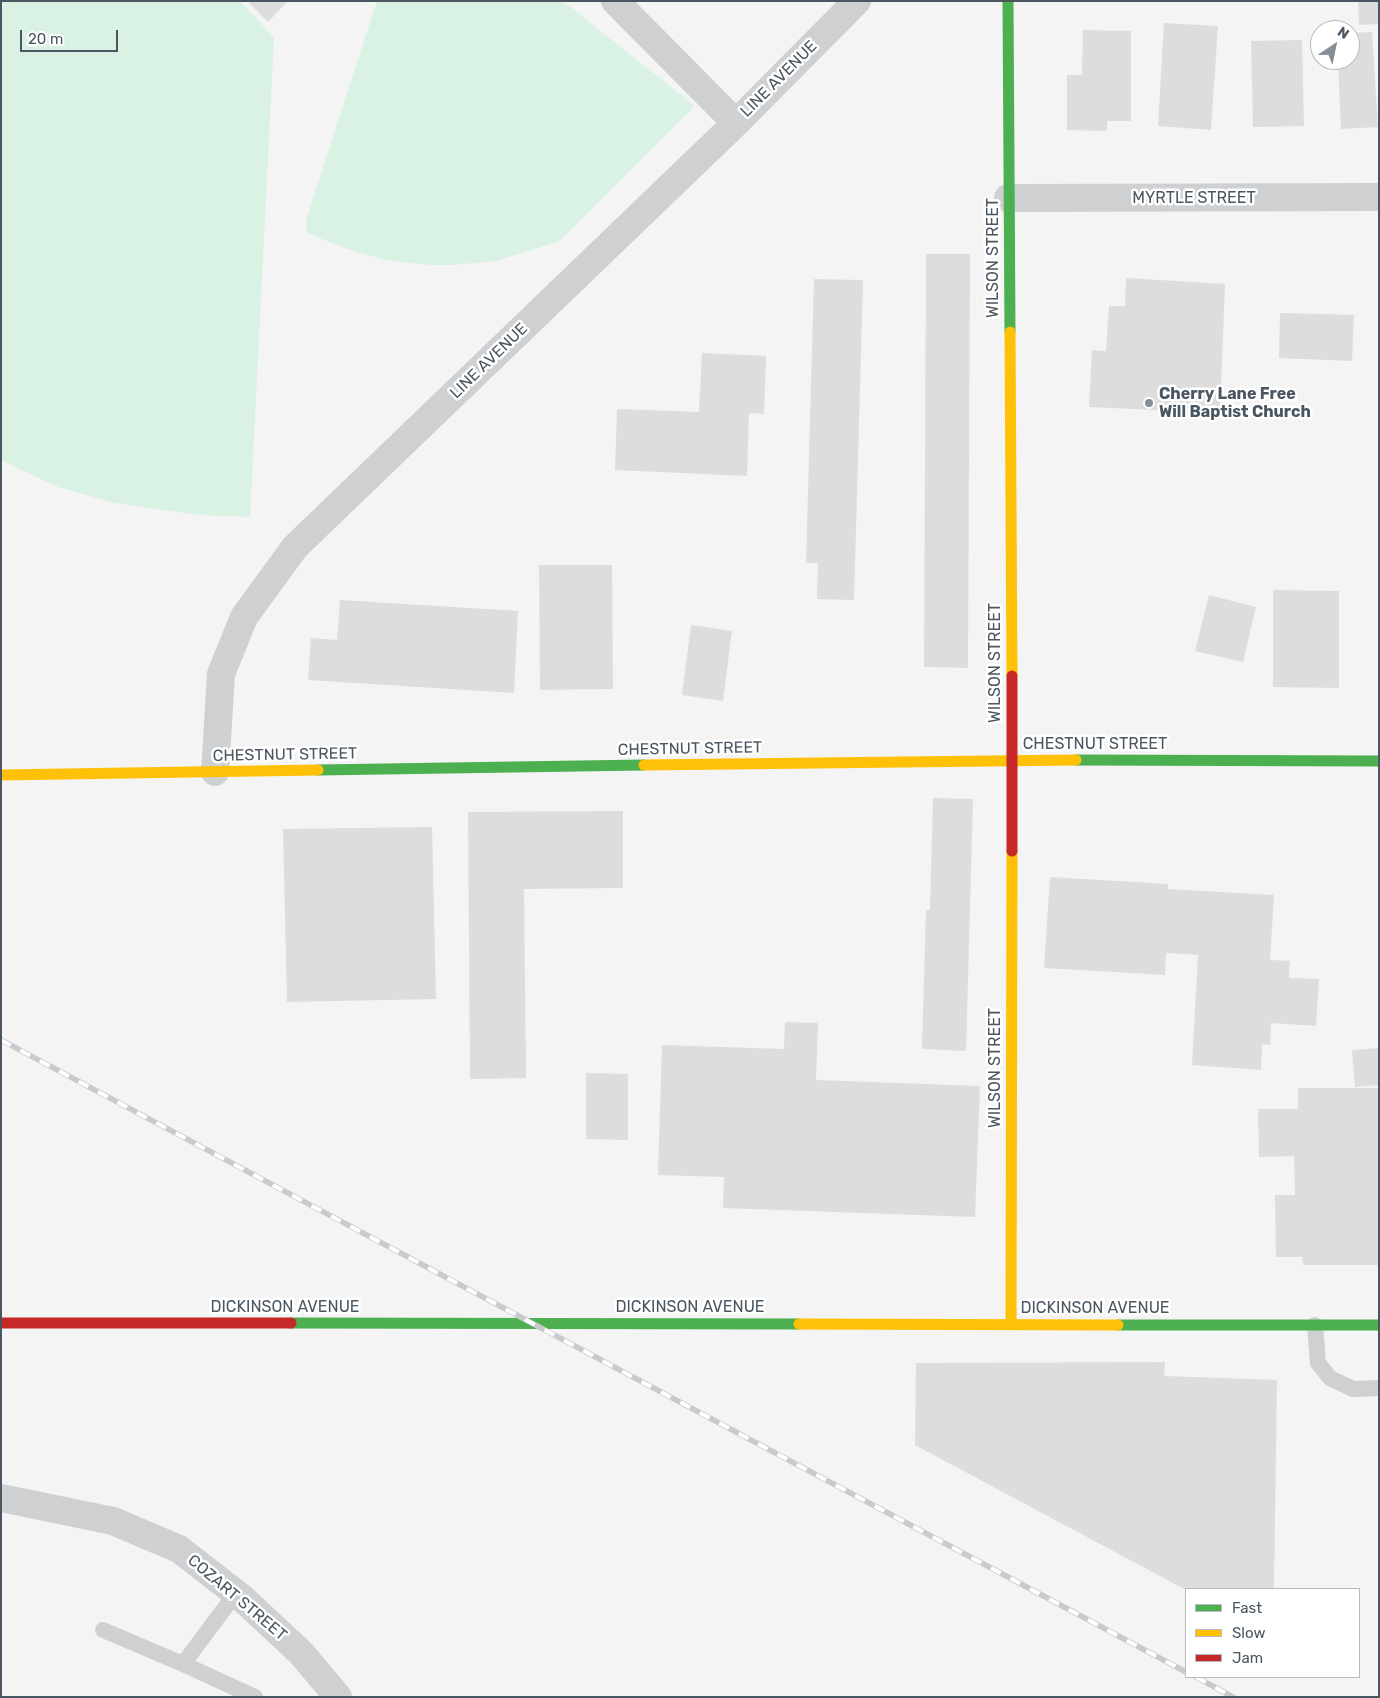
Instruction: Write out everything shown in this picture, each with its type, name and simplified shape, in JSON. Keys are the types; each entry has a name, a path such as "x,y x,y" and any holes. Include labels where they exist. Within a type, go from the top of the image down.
{"street":[{"path":"615,1 736,123"},
{"name":"LINE AVENUE","path":"215,772 221,674 244,617 295,547 736,123 856,1"},
{"name":"WILSON STREET","path":"1008,1 1012,760 1011,1324"},
{"name":"MYRTLE STREET","path":"1008,198 1379,197"},
{"name":"CHESTNUT STREET","path":"1,775 1012,760 1379,761"},
{"name":"DICKINSON AVENUE","path":"1,1323 1379,1325"},
{"name":"COZART STREET","path":"1,1498 113,1521 179,1550 236,1594 302,1653 338,1697"}],"lane":[{"path":"1315,1324 1318,1363 1330,1378 1352,1389 1379,1388"},
{"path":"183,1664 236,1594"},
{"path":"103,1630 255,1697"}],"green space":[{"path":"1,1 240,1 274,38 250,517 200,515 114,503 55,486 1,460"},
{"path":"377,1 563,1 695,106 560,241 496,261 452,265 430,265 386,260 347,249 307,233 306,220"}],"building":[{"path":"247,1 288,1 268,22"},
{"path":"1358,1 1379,1 1379,24 1360,25"},
{"path":"1164,23 1218,26 1211,130 1158,126"},
{"path":"1083,30 1131,31 1131,121 1107,121 1107,131 1067,130 1067,75 1082,75"},
{"path":"1372,32 1378,127 1341,129 1338,70 1360,70 1360,33"},
{"path":"1302,40 1304,126 1253,127 1251,41"},
{"path":"926,254 970,254 968,668 924,667"},
{"path":"1126,278 1225,284 1220,413 1089,407 1092,350 1106,351 1109,306 1125,306"},
{"path":"814,279 863,280 854,600 817,599 818,563 806,563"},
{"path":"1280,313 1354,315 1352,361 1279,358"},
{"path":"702,353 766,356 764,414 749,413 747,476 615,470 617,409 699,412"},
{"path":"539,565 612,565 613,689 540,690"},
{"path":"1273,590 1339,591 1339,688 1273,687"},
{"path":"1209,595 1256,607 1243,662 1195,651"},
{"path":"340,600 518,611 514,693 308,680 311,638 337,640"},
{"path":"691,625 732,631 723,701 682,695"},
{"path":"933,798 973,799 966,1051 922,1049 926,910 930,910"},
{"path":"623,811 623,888 524,889 526,1078 470,1079 468,812"},
{"path":"432,827 436,999 287,1002 283,829"},
{"path":"1050,877 1168,884 1168,889 1274,895 1270,960 1290,961 1289,978 1319,979 1316,1026 1271,1023 1270,1045 1262,1044 1261,1070 1192,1065 1198,955 1166,953 1165,975 1044,968"},
{"path":"785,1022 818,1023 816,1080 980,1086 975,1217 723,1208 724,1177 658,1175 662,1045 784,1049"},
{"path":"1379,1048 1379,1085 1355,1087 1352,1050"},
{"path":"586,1073 628,1074 628,1140 586,1139"},
{"path":"1298,1088 1379,1088 1379,1265 1303,1265 1302,1257 1276,1257 1275,1195 1295,1195 1294,1156 1259,1157 1258,1109 1298,1109"},
{"path":"1165,1362 1164,1376 1277,1380 1274,1588 1185,1589 915,1445 916,1363"}],"railway":[{"path":"1,1040 1185,1671"},
{"path":"1198,1678 1233,1697"}],"traffic: fast":[{"path":"1008,1 1010,332"},
{"path":"1076,760 1379,761"},
{"path":"318,770 644,765"},
{"path":"291,1323 799,1324"},
{"path":"1118,1325 1379,1325"}],"traffic: slow":[{"path":"1010,332 1012,676"},
{"path":"644,765 1076,760"},
{"path":"1,775 318,770"},
{"path":"1011,1324 1012,851"},
{"path":"799,1324 1118,1325"}],"traffic: jam":[{"path":"1012,676 1012,851"},
{"path":"1,1323 291,1323"}],"place":[{"name":"Cherry Lane Free Will Baptist Church","path":"1149,403"}]}
